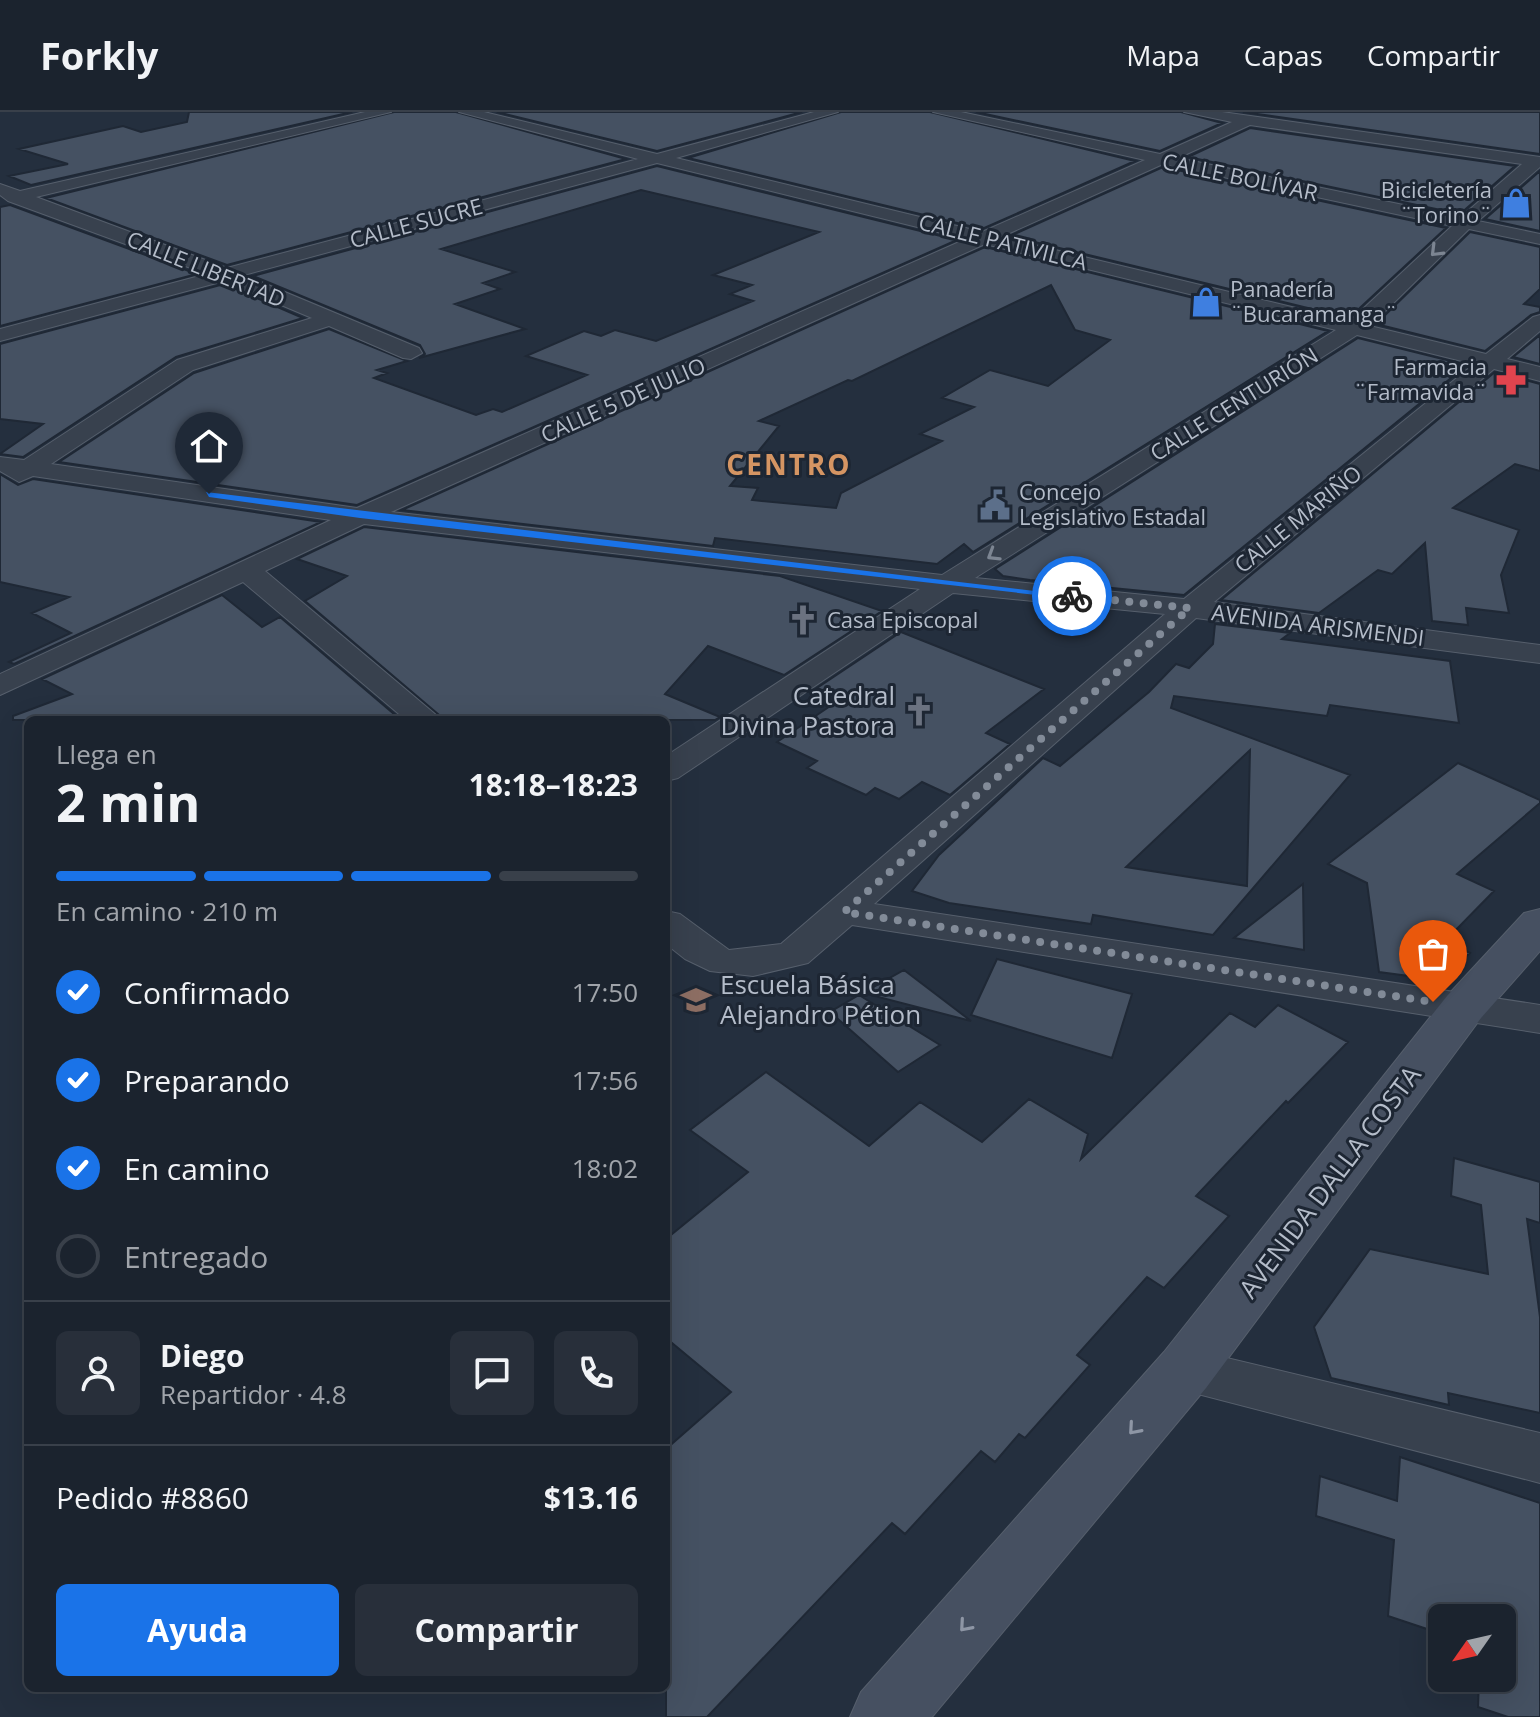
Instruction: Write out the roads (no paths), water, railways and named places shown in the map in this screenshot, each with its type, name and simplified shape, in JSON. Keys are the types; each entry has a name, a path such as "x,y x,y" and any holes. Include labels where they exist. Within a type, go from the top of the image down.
{"main road":[{"name":"AVENIDA DALLA COSTA","path":"886,1717 1185,1370 1464,1007 1540,923"}],"street":[{"path":"6,195 384,112"},
{"name":"CALLE PATIVILCA","path":"466,112 662,157 1540,374"},
{"name":"CALLE SUCRE","path":"0,335 831,112"},
{"name":"CALLE BOLÍVAR","path":"940,112 1540,239"},
{"path":"1191,112 1538,162"},
{"name":"CALLE 5 DE JULIO","path":"0,686 360,516 1249,120"},
{"name":"CALLE CENTURIÓN","path":"670,768 947,584 1353,329 1464,224 1538,162"},
{"name":"CALLE LIBERTAD","path":"6,195 225,274 411,353"},
{"path":"0,486 185,365 330,319"},
{"name":"CALLE MARIÑO","path":"670,927 704,957 745,966 794,954 1190,608 1540,321"},
{"name":"AVENIDA ARISMENDI","path":"0,464 360,516 947,584 1190,608 1540,654"},
{"path":"246,570 421,716"},
{"path":"844,912 1540,1019"},
{"path":"1185,1370 1540,1458"}],"place":[{"name":"Bicicletería ¨Torino¨","path":"1516,203"},
{"name":"Panadería ¨Bucaramanga¨","path":"1206,302"},
{"name":"Farmacia ¨Farmavida¨","path":"1511,380"},
{"name":"Concejo Legislativo Estadal","path":"995,505"},
{"name":"Casa Episcopal","path":"803,620"},
{"name":"Catedral Divina Pastora","path":"919,711"},
{"name":"Escuela Básica Alejandro Pétion","path":"696,1000"}],"district":[{"name":"CENTRO","path":"789,465"}]}
